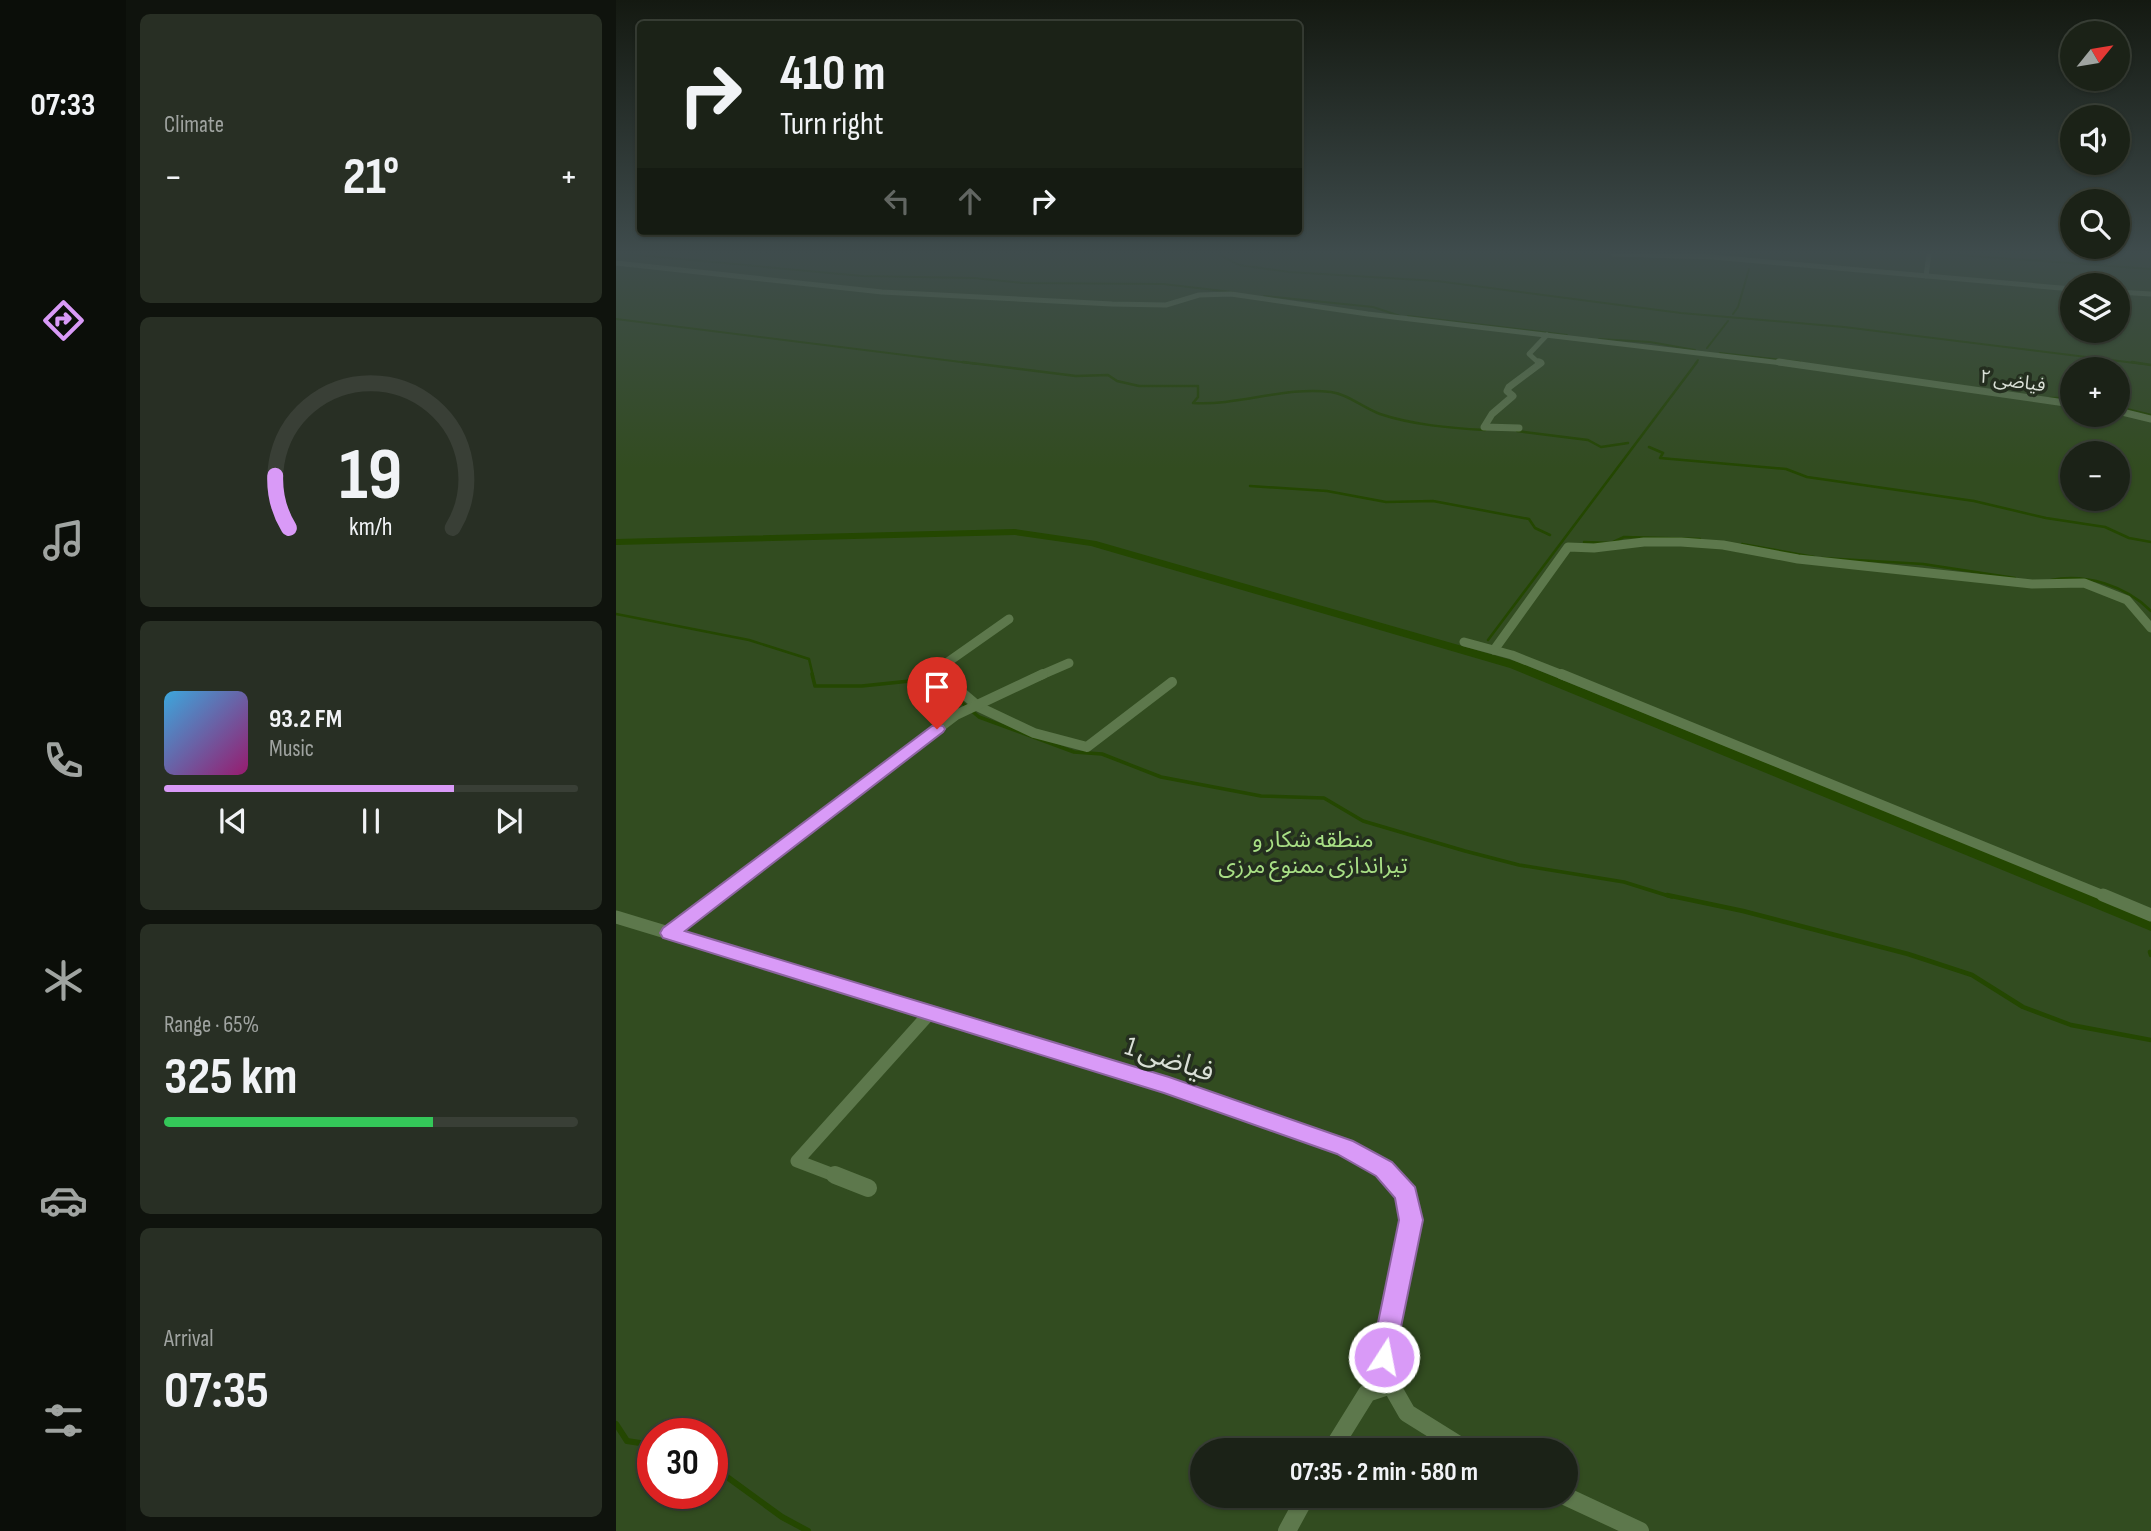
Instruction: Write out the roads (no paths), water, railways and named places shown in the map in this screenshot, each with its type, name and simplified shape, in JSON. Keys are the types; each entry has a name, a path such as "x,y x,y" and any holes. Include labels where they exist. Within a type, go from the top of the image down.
{"street":[{"name":"فیاضی ۲","path":"1466,325 1769,360 2060,402"},
{"path":"1519,428 1484,427 1492,414 1513,396 1507,391 1508,385 1527,376 1541,363 1532,359 1529,354 1547,335"},
{"path":"2130,414 2151,419"},
{"path":"1494,650 1568,547 1594,548 1644,542 1723,545 1798,559 1919,569 2032,584 2084,583 2127,600 2151,628"},
{"path":"1009,618 926,677 959,690 977,707 1034,733 1087,747 1172,681"},
{"path":"1464,642 1563,675 2151,915"},
{"path":"670,933 840,801 963,713 1036,676 1069,663"},
{"name":"فیاضی 1","path":"616,917 1169,1086 1345,1148 1384,1169 1406,1194 1411,1220 1384,1357 1391,1385 1407,1413 1447,1438"},
{"path":"868,1188 797,1161 930,1013"},
{"path":"1339,1438 1367,1393 1391,1385"},
{"path":"1578,1502 1640,1531"},
{"path":"1287,1531 1299,1508"}],"waterway":[{"path":"668,325 977,364"},
{"path":"1487,325 1567,335"},
{"path":"1707,348 1725,325"},
{"path":"1826,325 2143,364"},
{"path":"1599,339 1650,342 1695,350"},
{"path":"1720,353 1800,362"},
{"path":"1695,364 1698,360"},
{"path":"963,362 1076,376 1108,375 1117,381 1139,386 1198,386 1198,397 1193,403 1227,402 1296,392 1331,392 1405,421 1485,430"},
{"path":"1488,640 1697,362"},
{"path":"2132,362 2151,365"},
{"path":"2050,398 2060,398"},
{"path":"2130,410 2151,415"},
{"path":"1517,431 1588,440 1601,447 1628,443"},
{"path":"1649,447 1663,453 1660,458 1786,469 1807,477 1974,501 2046,518 2105,527 2129,538 2151,542"},
{"path":"1250,486 1327,491 1386,502 1433,501 1529,519 1535,528 1550,535"},
{"path":"616,542 1015,532 1092,543 1514,665 2151,925"},
{"path":"1584,542 1611,543 1624,537 1700,539"},
{"path":"1742,544 1814,557"},
{"path":"1822,558 1923,564 2015,578"},
{"path":"2051,580 2078,578 2118,588 2151,611"},
{"path":"616,614 749,640 809,659 813,676"},
{"path":"812,674 815,686 862,686 910,681 954,696 979,717 1074,752 1102,754 1161,777 1261,796 1324,798 1363,821 1465,851 1519,865 1624,882 1672,897"},
{"path":"1667,895 1743,911 1908,954 1972,975 2023,1007 2071,1025 2151,1040"},
{"path":"616,1424 627,1441 637,1443"},
{"path":"728,1478 782,1517 808,1531"}],"park label":[{"name":"منطقه شکار و تیراندازی ممنوع مرزی","path":"1313,852"}]}
